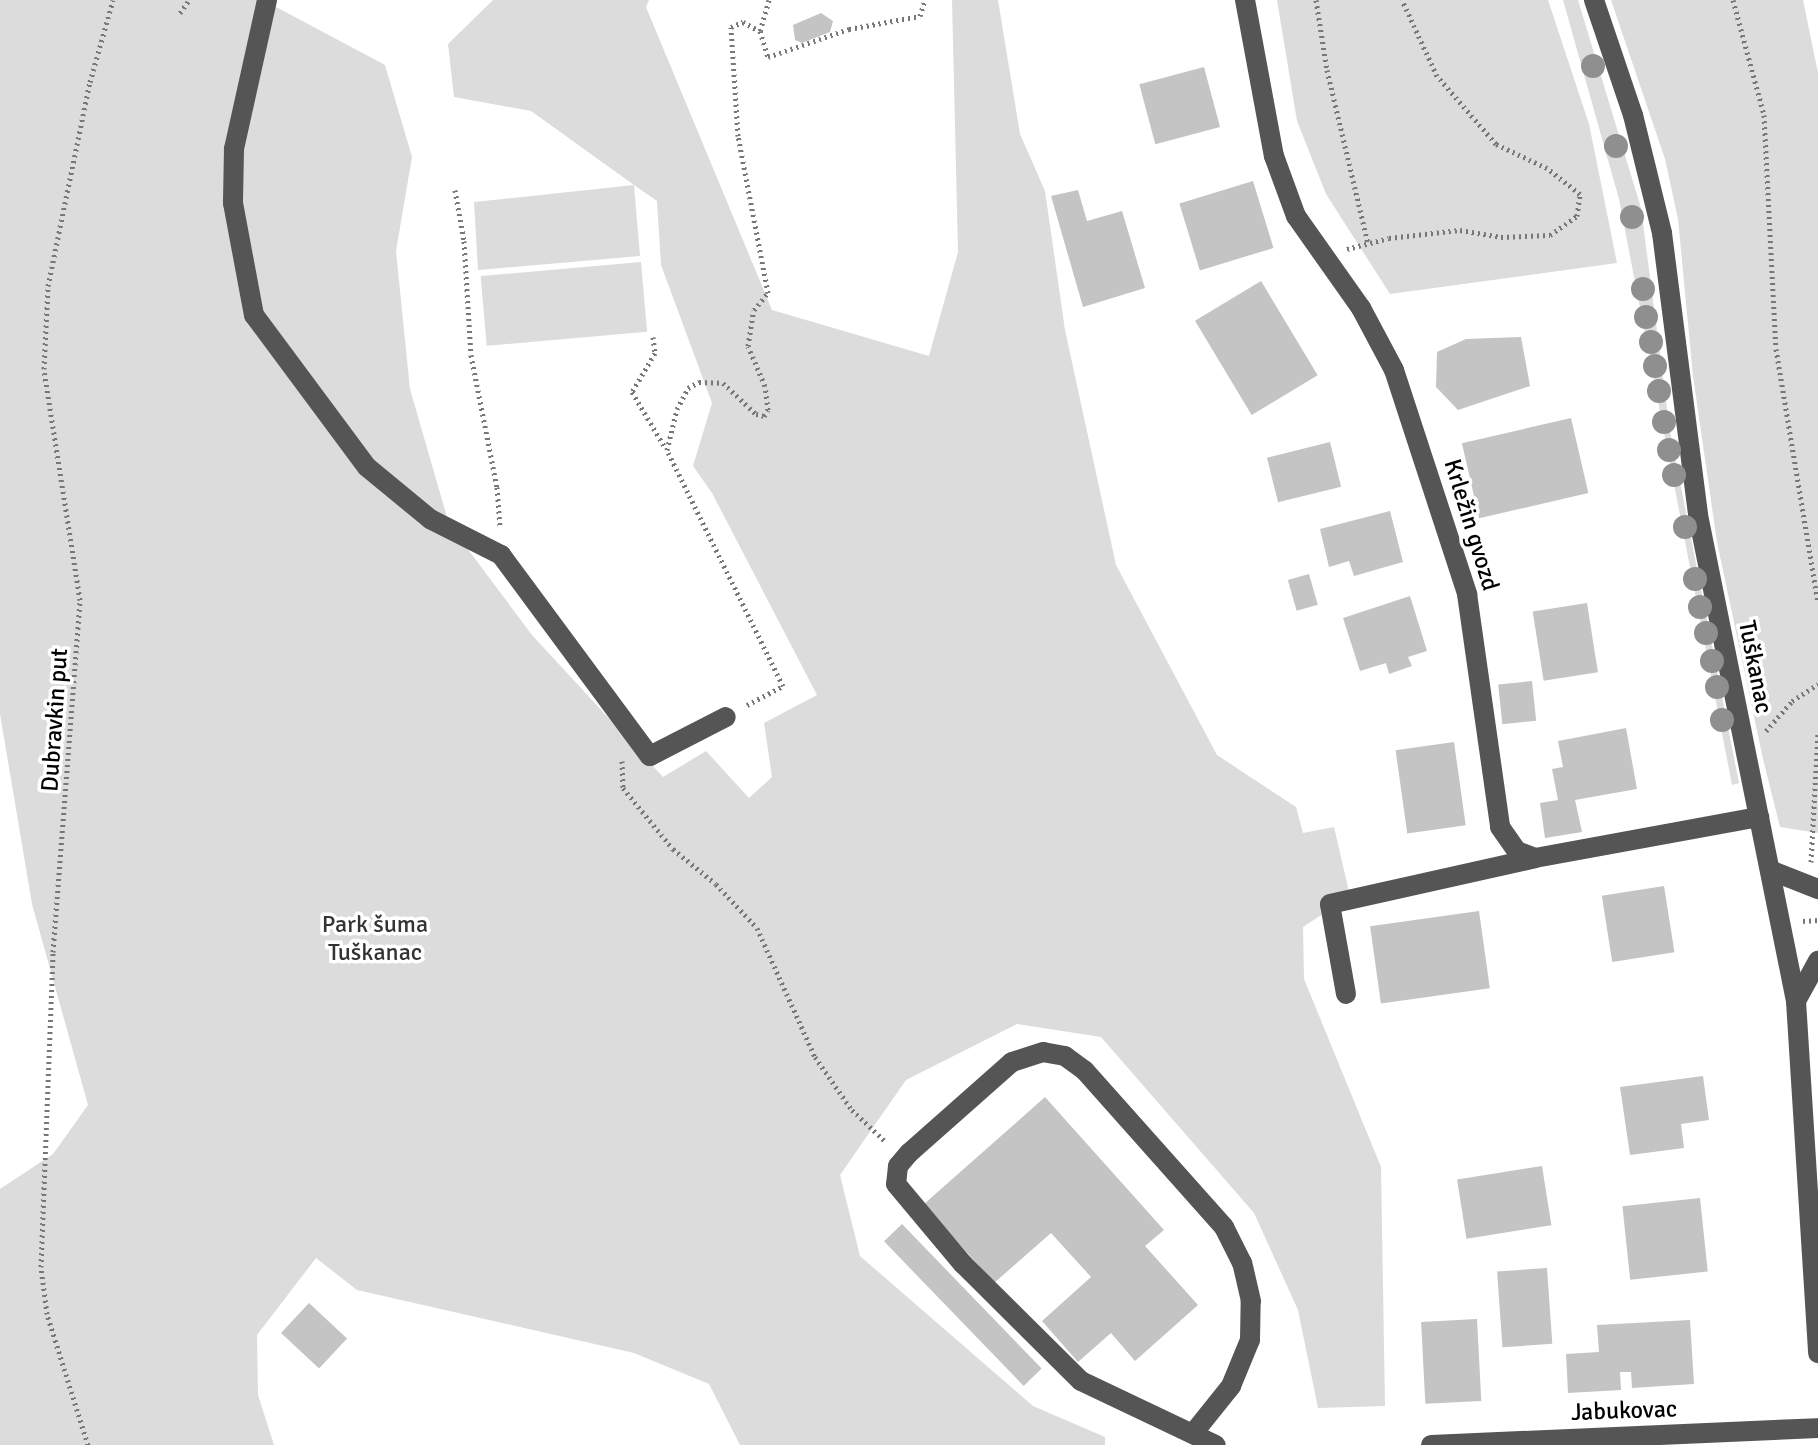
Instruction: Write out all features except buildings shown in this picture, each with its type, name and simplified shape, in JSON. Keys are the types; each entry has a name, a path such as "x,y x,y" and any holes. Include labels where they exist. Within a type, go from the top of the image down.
{"street":[{"path":"267,0 234,149 233,203 254,315 367,467 430,519 501,555 650,756 726,717"},
{"name":"Krležin gvozd","path":"1245,0 1274,156 1296,216 1361,308 1394,370 1467,594 1500,827 1517,851 1535,858"},
{"name":"Tuškanac","path":"1594,0 1633,115 1662,233 1685,439 1796,1001 1818,1353"},
{"path":"1346,994 1330,904 1535,858 1759,817"},
{"path":"1770,870 1818,889"},
{"path":"1796,1001 1818,961"},
{"path":"1195,1431 1231,1386 1250,1340 1251,1301 1242,1263 1224,1227 1084,1070 1065,1056 1043,1052 1012,1062 898,1166 896,1184 908,1201 1081,1381 1112,1400 1195,1431 1216,1445"},
{"name":"Jabukovac","path":"1431,1445 1818,1428"}],"path":[{"name":"Dubravkin put","path":"88,1445 47,1314 41,1267 53,952 80,600 44,369 48,286 90,82 113,0"},
{"path":"180,13 189,0"},
{"path":"769,0 760,31 768,57 849,29 920,16 925,0"},
{"path":"1316,0 1327,70 1368,243"},
{"path":"1324,257 1368,243 1460,230 1501,237 1550,235 1577,216 1580,194 1547,168 1496,144 1437,76 1402,0"},
{"path":"1733,0 1764,115 1776,349 1818,603"},
{"path":"667,450 677,409 688,388 699,382 723,383 756,414 764,416 768,410 765,386 748,346 754,310 768,293 738,136 731,27 743,22 760,31"},
{"path":"455,190 464,241 471,355 497,487 501,555"},
{"path":"653,337 655,353 632,392 667,450 783,686 726,717"},
{"path":"1744,743 1764,733 1792,701 1818,684"},
{"path":"620,716 623,788 673,849 716,884 757,928 815,1057 852,1110 885,1139 898,1166"},
{"path":"1811,865 1818,731"}],"green space":[{"name":"Park šuma Tuškanac","path":"0,0 263,0 385,65 412,157 396,251 410,389 449,524 532,635 663,777 706,751 749,798 772,777 764,723 817,695 712,493 693,466 712,403 661,265 657,201 531,111 454,97 448,44 493,0 649,0 646,7 772,310 929,356 958,252 952,0 998,0 1020,134 1045,191 1065,330 1116,565 1217,755 1296,807 1303,833 1334,827 1350,896 1303,927 1304,979 1381,1167 1385,1406 1318,1408 1298,1310 1254,1213 1101,1037 1017,1024 906,1080 840,1175 860,1256 1033,1406 1105,1437 1105,1445 740,1445 709,1384 634,1353 357,1290 316,1258 257,1335 258,1395 274,1445 0,1445 0,1189 53,1154 88,1105 32,904 0,714"},
{"path":"1277,0 1548,0 1589,124 1617,263 1390,294 1326,194 1297,121"},
{"path":"1563,0 1578,0 1641,208 1670,431 1739,783 1732,785 1619,199"},
{"path":"1611,0 1803,0 1818,73 1818,833 1780,827 1763,759 1717,542 1693,376 1678,219 1665,159"},
{"path":"634,185 640,256 478,270 474,202"},
{"path":"641,262 647,332 487,346 481,276"}]}
